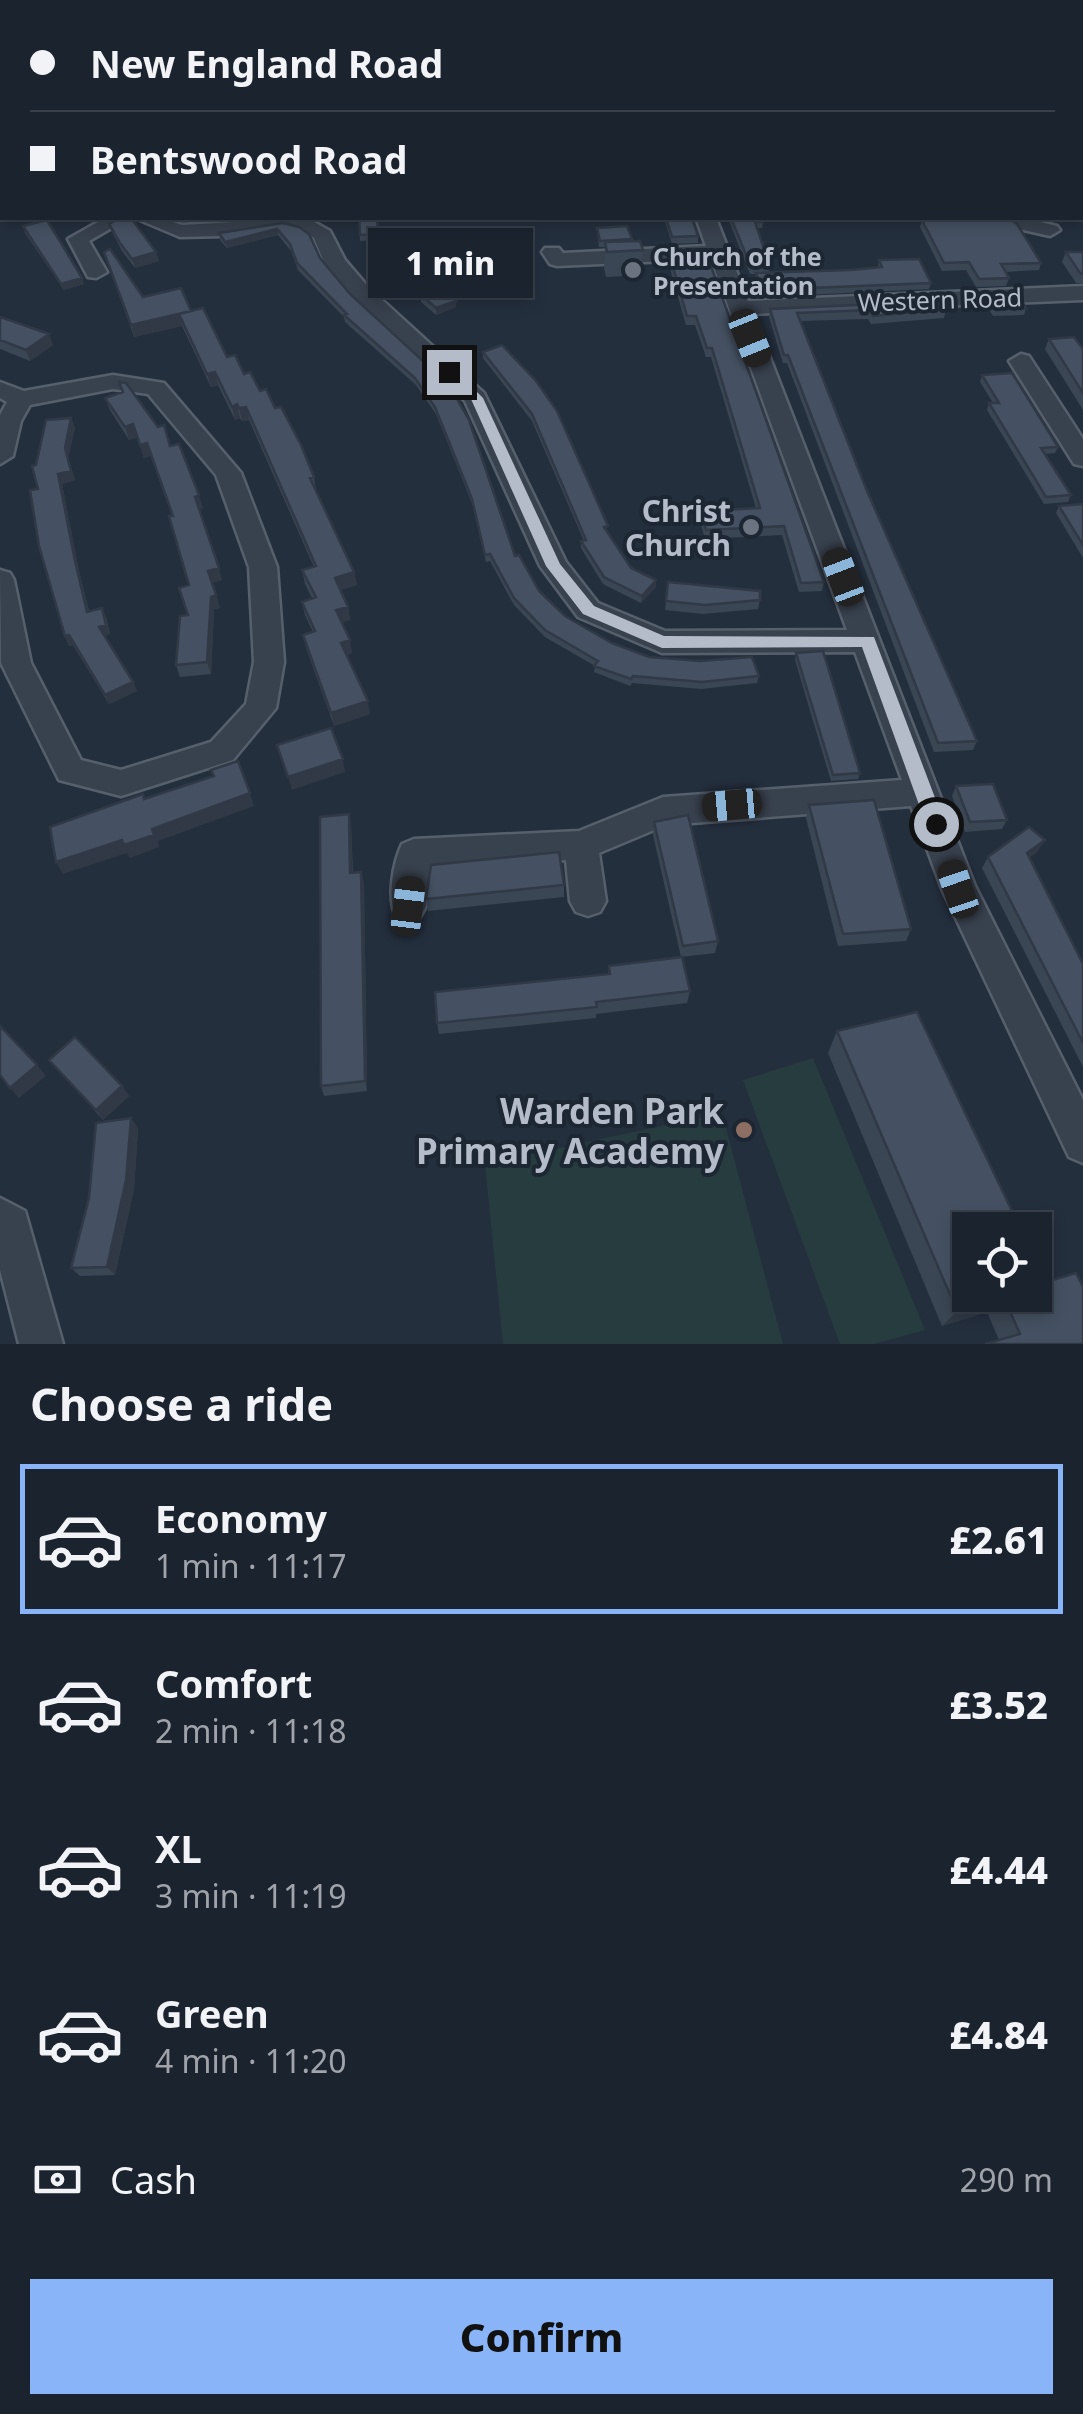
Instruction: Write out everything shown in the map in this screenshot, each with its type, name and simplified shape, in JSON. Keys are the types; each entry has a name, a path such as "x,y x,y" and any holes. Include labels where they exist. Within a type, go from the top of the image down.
{"street":[{"path":"96,272 78,240 115,220"},
{"path":"151,220 180,230 224,230 284,220 310,220 323,235 335,262 362,293 476,398 554,566 588,610 662,642 868,641"},
{"path":"707,220 958,889 1083,1143"},
{"path":"1016,220 1050,230"},
{"path":"552,259 718,252"},
{"name":"Western Road","path":"738,308 1083,293"},
{"path":"1021,361 1083,458"},
{"path":"0,456 10,421 11,394 112,382 156,388 228,473 263,567 268,662 260,708 222,752 121,783 70,771 16,662 0,580"},
{"path":"408,906 414,854 580,845 663,810 735,816 924,792"},
{"path":"580,845 588,901"},
{"path":"0,1219 10,1226 41,1344"}],"green space":[{"path":"813,1058 925,1330 874,1344 840,1344 743,1080"},
{"path":"722,1113 783,1344 503,1344 485,1164"}],"building":[{"path":"47,220 82,278 61,284 23,226"},
{"path":"132,220 156,252 132,259 109,224"},
{"path":"359,220 377,220 378,234 360,235"},
{"path":"667,220 693,220 698,236 672,237"},
{"path":"732,220 763,222 755,222 770,267 751,267"},
{"path":"922,220 1011,220 1041,263 1001,264 1009,278 979,279 969,262 944,263"},
{"path":"283,223 309,234 320,258 350,294 449,385 469,420 515,556 519,555 539,591 565,616 612,643 649,657 700,661 752,657 759,676 702,682 633,676 631,679 594,666 598,661 545,630 514,598 490,554 485,555 472,499 435,407 415,378 344,315 347,314 297,263 290,244 277,229 225,242 219,233"},
{"path":"627,226 632,239 600,241 597,228"},
{"path":"494,239 511,253 485,262 467,248"},
{"path":"640,241 643,250 607,252 605,242"},
{"path":"110,249 143,297 181,288 191,311 131,325 104,252"},
{"path":"1066,252 1083,252 1083,274 1080,273"},
{"path":"398,254 431,284 411,291 378,261"},
{"path":"704,254 824,582 801,583 784,526 706,530 701,511 760,508 712,348 707,348 696,316 687,316 670,256"},
{"path":"919,259 931,283 762,290 756,273 851,270 882,267 879,260"},
{"path":"440,288 456,301 436,308 421,295"},
{"path":"1021,300 1026,308 995,309 991,301"},
{"path":"942,301 946,309 873,316 870,310 797,313 867,491 977,741 938,743 788,355 784,355 770,309"},
{"path":"203,308 227,357 235,355 244,374 250,372 260,391 266,389 275,408 281,407 301,445 314,477 310,478 354,572 335,578 348,607 336,610 350,640 341,643 368,701 331,713 303,635 315,631 302,602 316,597 302,570 316,566 246,407 232,407 215,372 207,374 179,314"},
{"path":"0,317 49,334 26,350 0,340"},
{"path":"1074,337 1083,349 1083,393 1049,339"},
{"path":"502,345 536,381 557,411 608,526 604,527 631,568 656,580 642,596 604,577 581,541 586,540 532,414 483,352"},
{"path":"1012,373 1058,447 1041,448 1071,495 1046,497 989,403 999,403 982,375"},
{"path":"119,382 126,383 158,427 164,425 170,446 179,444 199,495 195,497 219,568 208,571 216,595 211,597 207,662 176,665 180,616 188,615 179,588 189,585 169,516 173,516 147,443 140,445 133,424 125,427 105,398 123,392"},
{"path":"71,418 65,448 71,471 58,474 75,561 87,612 102,608 106,625 99,627 133,682 105,695 69,635 65,636 39,546 30,490 38,489 32,466 36,465 46,420"},
{"path":"1083,504 1083,545 1059,506"},
{"path":"668,582 760,591 760,600 705,605 666,601"},
{"path":"823,651 860,773 833,775 796,653"},
{"path":"331,728 343,759 288,777 277,745"},
{"path":"238,761 250,793 152,829 154,835 124,845 122,840 56,862 50,827 143,794 144,799 214,776 211,770"},
{"path":"993,784 1007,820 970,822 956,786"},
{"path":"874,800 911,929 843,934 809,805"},
{"path":"349,814 350,873 361,872 365,1081 321,1086 320,817"},
{"path":"688,815 718,941 683,946 654,822"},
{"path":"1029,827 1045,840 1027,853 1083,964 1083,1043 988,857"},
{"path":"559,852 564,885 426,899 431,865"},
{"path":"682,957 690,991 596,1002 597,1007 437,1023 435,992 610,974 609,966"},
{"path":"917,1012 1012,1212 952,1212 952,1299 837,1031"},
{"path":"0,1026 37,1065 10,1088 0,1075"},
{"path":"75,1037 122,1086 96,1110 49,1060"},
{"path":"131,1118 126,1180 107,1267 71,1268 89,1198 96,1123"},
{"path":"1076,1273 1083,1287 1083,1344 985,1344 1020,1334 1010,1312 1052,1312 1052,1280"}],"place":[{"name":"Church of the Presentation","path":"633,270"},
{"name":"Christ Church","path":"751,527"},
{"name":"Warden Park Primary Academy","path":"744,1130"}],"route":[{"path":"449,372 476,398 504,450 554,566 588,610 662,642 868,641 936,824"}]}
